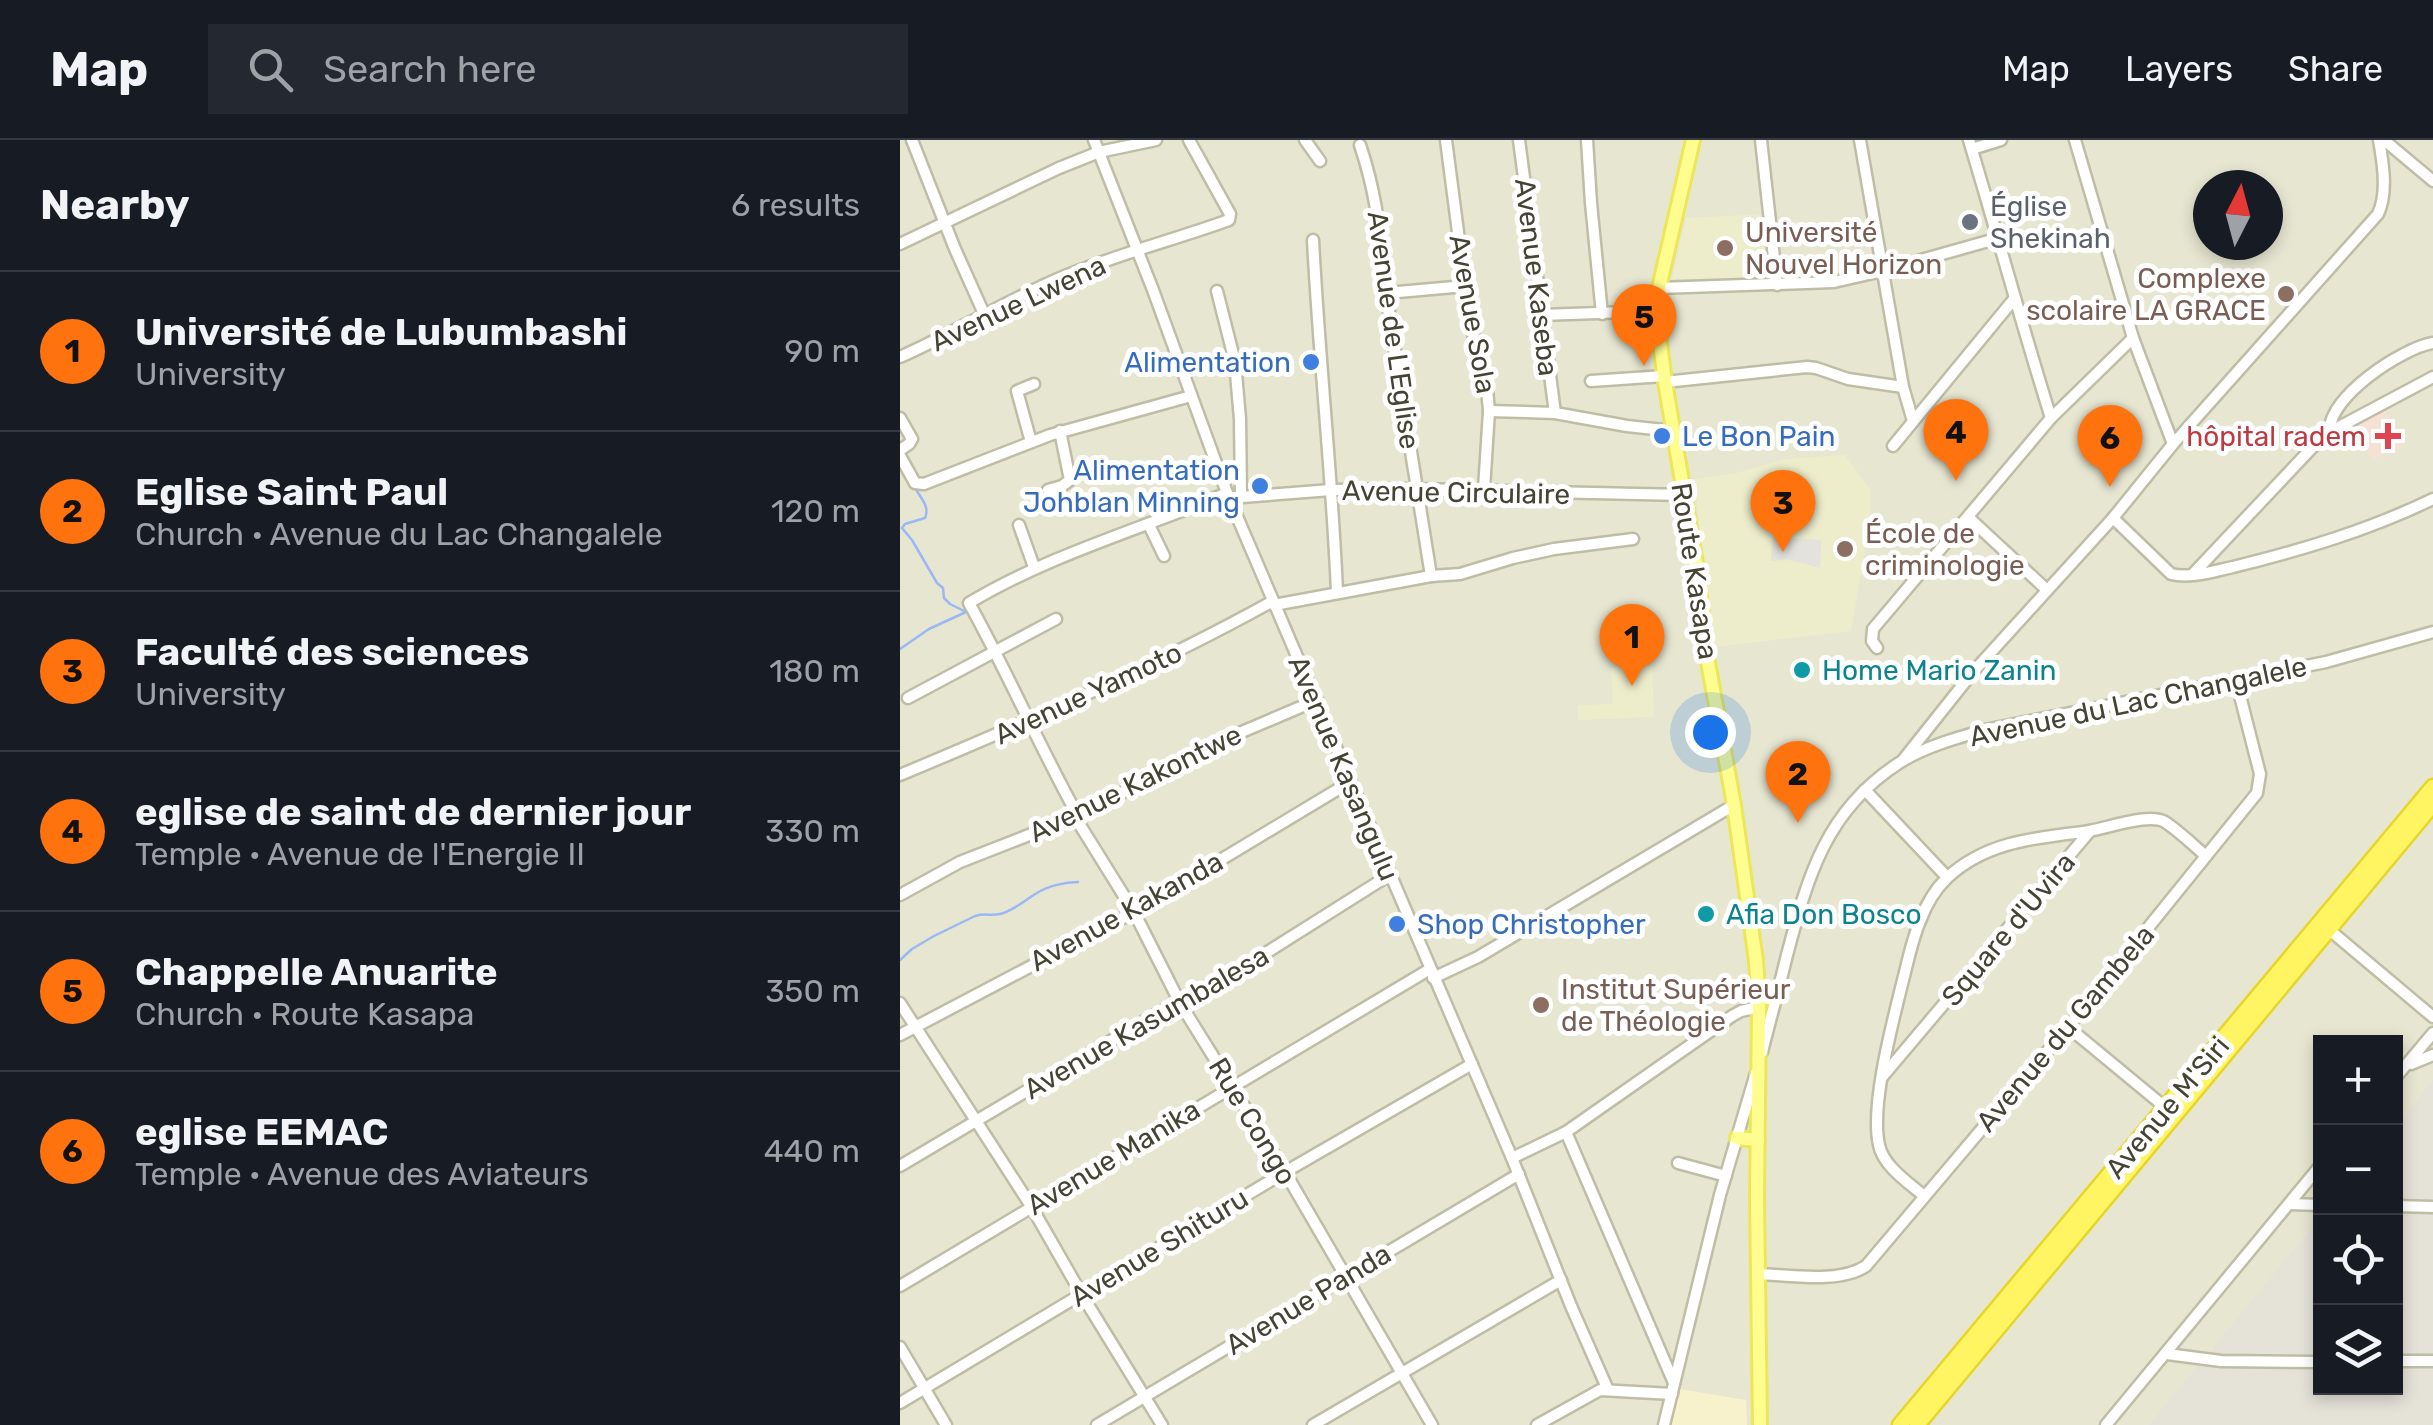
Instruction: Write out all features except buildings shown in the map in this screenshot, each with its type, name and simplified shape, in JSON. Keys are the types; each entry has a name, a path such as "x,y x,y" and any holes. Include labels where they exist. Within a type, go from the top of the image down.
{"highway":[{"name":"Avenue M'Siri","path":"1917,1425 2325,926 2433,787"},
{"name":"Avenue M'Siri","path":"1900,1425 2166,1108 2433,804"}],"main road":[{"name":"Route Kasapa","path":"1693,140 1656,311 1756,962 1760,1425"},
{"path":"1759,1001 1776,997"},
{"path":"1736,1138 1758,1140"}],"street":[{"name":"Avenue Kasangulu","path":"1094,140 1273,603 1608,1390"},
{"path":"900,244 1022,184 1099,152 1156,140"},
{"name":"Avenue Lwena","path":"900,357 1056,280 1230,218 1189,140"},
{"path":"1305,140 1320,161"},
{"name":"Avenue Sola","path":"1446,140 1465,286 1490,412 1484,490"},
{"name":"Avenue Kaseba","path":"1519,140 1555,413"},
{"path":"1588,140 1602,314"},
{"path":"1762,140 1777,286"},
{"path":"1860,140 1912,421"},
{"path":"2000,140 1970,144 2051,418"},
{"path":"2075,140 2133,338 2173,444"},
{"path":"2381,140 2433,181"},
{"path":"1902,761 1973,672 2378,214 2383,193 2381,140"},
{"path":"906,141 985,316"},
{"name":"Avenue de L'Eglise","path":"1360,145 1381,230 1387,294 1430,576"},
{"path":"1659,288 1834,282 1999,238"},
{"path":"1312,240 1336,592"},
{"path":"1387,294 1465,286"},
{"path":"1217,291 1235,362 1240,419 1232,495"},
{"path":"1893,446 2014,299"},
{"path":"1541,315 1656,311"},
{"path":"1877,648 1872,641 1873,629 2051,418 2133,338"},
{"path":"2330,431 2332,417 2372,372 2398,356 2433,343"},
{"path":"1591,381 1807,367 1848,379 1903,387"},
{"path":"2193,574 2330,431 2433,377"},
{"path":"1031,442 1016,391 1034,384"},
{"path":"900,418 912,439 900,454 919,484 1060,432 1191,396"},
{"name":"Avenue Kaseba","path":"1490,412 1555,413 1672,431"},
{"path":"1048,490 1070,480 1060,432"},
{"name":"Avenue Circulaire","path":"996,650 969,603 1034,568 1232,495 1417,489 1684,495"},
{"path":"2113,518 2176,576 2318,545 2433,499"},
{"path":"1968,517 2047,590"},
{"path":"1019,525 1034,568"},
{"path":"1148,525 1164,556"},
{"name":"Avenue Yamoto","path":"900,776 1170,656 1273,603 1460,574 1554,550 1633,539"},
{"path":"908,698 1056,619"},
{"name":"Avenue du Lac Changalele","path":"1664,1425 1726,1176 1798,913 1815,862 1833,826 1864,790 1902,761 1984,730 2326,662 2433,632"},
{"path":"996,650 1030,720"},
{"name":"Avenue du Gambela","path":"1758,1274 1840,1276 1866,1266 2068,1028 2258,794 2261,782 2236,680"},
{"name":"Avenue Kakontwe","path":"900,895 960,862 1077,816 1230,737 1317,700"},
{"name":"Rue Congo","path":"1030,720 1077,816 1134,912 1180,1003 1347,1276 1432,1425"},
{"name":"Avenue Kakanda","path":"900,1035 1134,912 1350,782"},
{"path":"1864,790 1947,877"},
{"name":"Avenue Manika","path":"900,1286 1232,1087 1431,974 1478,957 1734,805"},
{"path":"2090,831 2156,819 2206,856"},
{"name":"Square d'Uvira","path":"1883,1076 1918,926 1931,898 1947,877 1975,857 2009,843 2090,831"},
{"name":"Square d'Uvira","path":"1883,1076 2090,831"},
{"name":"Avenue Kasumbalesa","path":"900,1166 1319,921 1391,874"},
{"path":"2325,926 2433,1017"},
{"path":"1512,1158 1566,1132 1759,1001"},
{"path":"900,1003 1030,1206 1162,1425"},
{"path":"2068,1028 2166,1108"},
{"path":"1891,1032 1901,1043 1914,1042"},
{"path":"2403,1069 2433,1033"},
{"path":"2406,1066 2433,1055"},
{"name":"Avenue Shituru","path":"900,1403 1472,1064"},
{"path":"1883,1076 1879,1093 1879,1147 1891,1166 1924,1196"},
{"path":"1537,1425 1593,1392 1635,1394 1673,1389 1566,1132"},
{"path":"1678,1164 1726,1176"},
{"name":"Avenue Panda","path":"1097,1425 1519,1174"},
{"path":"2106,1425 2313,1175"},
{"path":"2290,1204 2313,1205"},
{"path":"2403,1206 2433,1207"},
{"path":"1312,1425 1561,1280"},
{"path":"900,1347 946,1425"},
{"path":"2167,1354 2221,1360 2313,1362"},
{"path":"2403,1362 2433,1362"}],"shaded area":[{"path":"900,140 2433,140 2433,1425 900,1425"},
{"name":"Université Nouvel Horizon","path":"1767,214 1773,278 1672,279 1686,218"},
{"name":"hôpital radem","path":"2383,407 2403,446 2372,460 2354,424"},
{"path":"1845,455 1871,491 1870,520 1851,631 1713,647 1694,479 1737,473 1785,459"},
{"path":"1773,537 1821,540 1820,568 1787,559 1771,561"},
{"path":"1652,666 1654,717 1578,720 1578,705 1613,704 1611,668"},
{"path":"2433,1080 2433,1425 2149,1425 2313,1226 2313,1395 2403,1395 2403,1117"},
{"path":"1680,1389 1746,1400 1747,1425 1670,1425"}],"waterway":[{"path":"900,649 929,629 966,612 944,598 943,588 902,528 925,518 926,506 915,488"},
{"path":"900,960 934,936 975,916 1005,913 1046,888 1078,882"}],"place":[{"name":"Église Shekinah","path":"1970,222"},
{"name":"Université Nouvel Horizon","path":"1725,248"},
{"name":"Complexe scolaire LA GRACE","path":"2286,294"},
{"name":"Alimentation","path":"1311,362"},
{"name":"Chappelle Anuarite","path":"1644,366"},
{"name":"Le Bon Pain","path":"1662,436"},
{"name":"hôpital radem","path":"2388,436"},
{"name":"eglise de saint de dernier jour","path":"1956,481"},
{"name":"Alimentation Johblan Minning","path":"1260,486"},
{"name":"eglise EEMAC","path":"2110,487"},
{"name":"École de criminologie","path":"1845,549"},
{"name":"Faculté des sciences","path":"1783,552"},
{"name":"Home Mario Zanin","path":"1802,670"},
{"name":"Université de Lubumbashi","path":"1632,686"},
{"name":"Eglise Saint Paul","path":"1798,823"},
{"name":"Afia Don Bosco","path":"1706,914"},
{"name":"Shop Christopher","path":"1397,924"},
{"name":"Institut Supérieur de Théologie","path":"1541,1005"}]}
